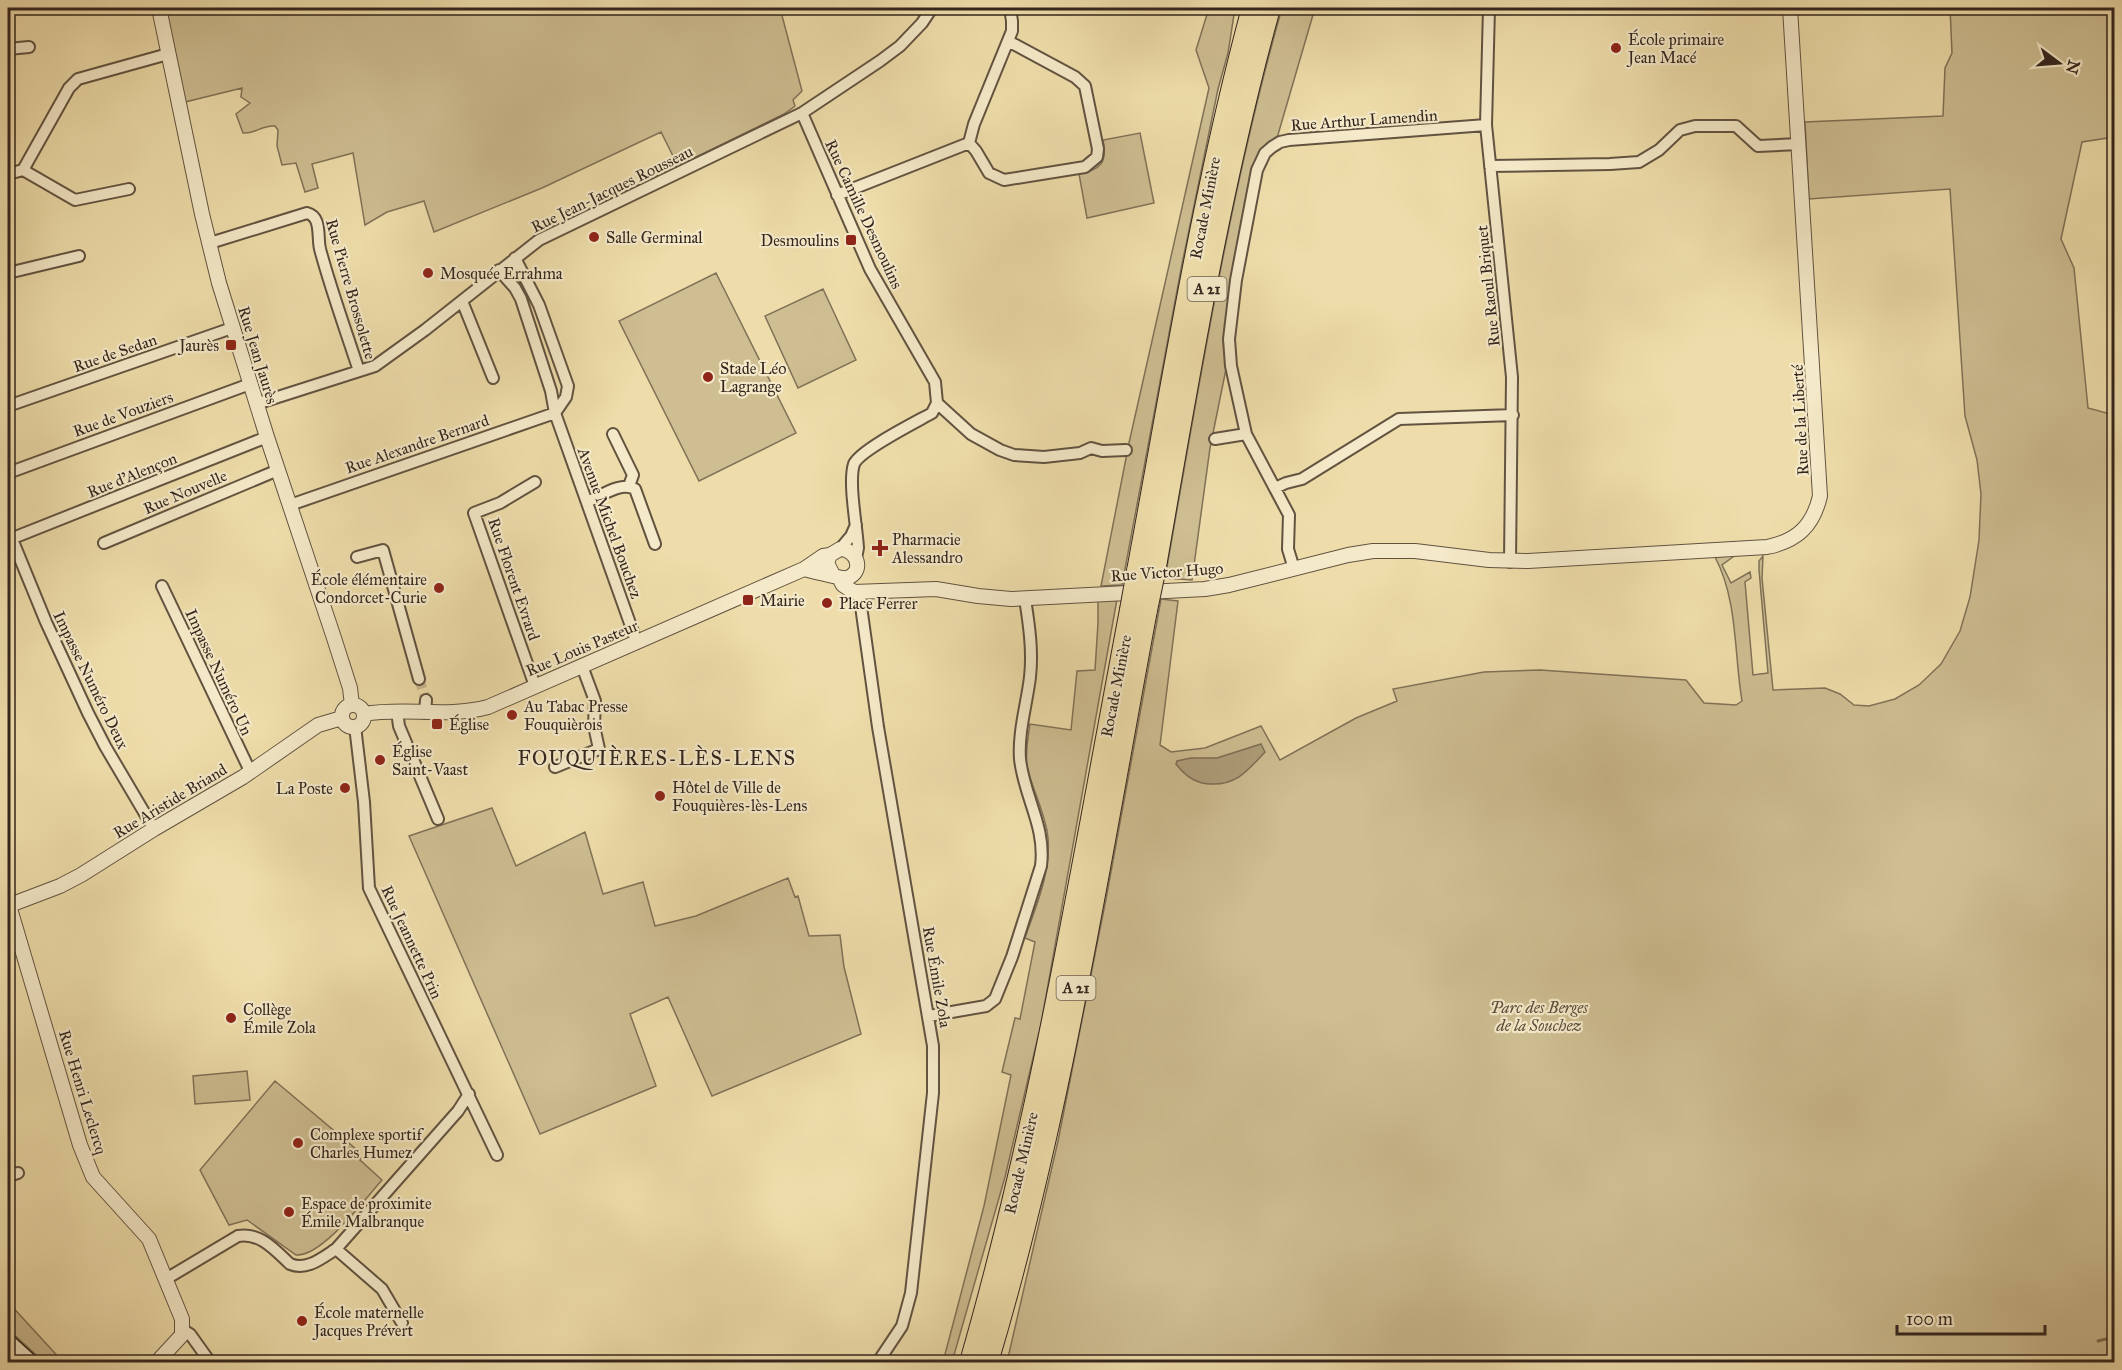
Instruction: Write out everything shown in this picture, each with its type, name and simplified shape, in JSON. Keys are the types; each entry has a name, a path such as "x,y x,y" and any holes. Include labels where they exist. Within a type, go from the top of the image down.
{"highway":[{"name":"Rocade Minière","path":"988,1362 1036,1177 1064,1052 1146,572 1200,230 1230,91 1252,8"},
{"name":"Rocade Minière","path":"1146,572 1187,389 1257,53 1270,8"},
{"name":"Rocade Minière","path":"970,1362 1019,1171 1139,610"},
{"path":"961,1362 965,1349 983,1318"},
{"path":"995,1362 997,1333"}],"main road":[{"path":"8,1342 30,1362"},
{"path":"8,1356 15,1362"}],"street":[{"name":"Rue Jean Jaurès","path":"159,8 202,214 232,328 340,656 350,688 352,705"},
{"name":"Rue Jean-Jacques Rousseau","path":"256,404 375,366 539,240 802,113 900,46 918,28 932,8"},
{"path":"969,143 974,124 1008,40 1012,26 1010,8"},
{"name":"Rue Raoul Briquet","path":"1489,8 1486,125 1512,377 1510,562"},
{"name":"Rue de la Liberté","path":"1510,562 1767,547 1794,538 1812,519 1820,496 1819,470 1790,8"},
{"path":"969,143 989,173 1004,180 1085,167 1097,157 1098,150 1085,86 1075,77 1008,40"},
{"path":"8,49 29,47"},
{"path":"8,174 22,170 69,88 78,79 168,54"},
{"name":"Rue Camille Desmoulins","path":"802,113 870,269 935,382 937,403"},
{"name":"Rue Arthur Lamendin","path":"1294,569 1288,549 1288,515 1246,434 1234,382 1229,339 1231,313 1257,170 1265,153 1280,142 1289,140 1486,125"},
{"path":"1490,166 1639,162 1659,150 1680,130 1695,126 1736,126 1758,146 1799,144"},
{"path":"837,195 969,143"},
{"path":"22,170 75,200 129,189"},
{"name":"Rue Pierre Brossolette","path":"210,243 307,213 314,215 320,249 359,371"},
{"path":"8,273 79,256"},
{"path":"515,258 539,305 568,386 566,397 555,413"},
{"name":"Avenue Michel Bouchez","path":"499,270 521,298 551,391 555,413 638,643"},
{"path":"462,301 493,378"},
{"name":"Rue de Sedan","path":"8,406 232,328"},
{"name":"Rue de Vouziers","path":"8,473 250,384"},
{"path":"804,569 846,578 855,565 858,548 853,473 858,459 863,453 932,413 937,403 971,434 1014,455 1044,457 1080,453 1092,448 1102,451 1126,450"},
{"name":"Rue Alexandre Bernard","path":"290,505 555,413"},
{"path":"1275,489 1286,483 1302,479 1399,419 1513,415"},
{"path":"613,434 633,475 629,486"},
{"path":"1215,440 1246,434"},
{"name":"Rue d'Alençon","path":"10,540 267,438"},
{"name":"Rue Nouvelle","path":"104,543 278,470"},
{"name":"Rue Florent Evrard","path":"535,482 500,503 474,513 535,686"},
{"path":"587,502 621,487 629,486 635,489 655,544"},
{"path":"835,552 850,551 855,565 859,592 847,588 827,564 835,552 851,536 856,525"},
{"name":"Impasse Numéro Deux","path":"10,540 17,548 46,622 88,713 154,829"},
{"path":"357,557 383,550 419,679"},
{"name":"Rue Victor Hugo","path":"859,592 936,589 993,598 1025,599 1097,593 1205,589 1373,551 1415,551 1510,562"},
{"name":"Rue Louis Pasteur","path":"364,714 425,706 461,713 488,707 804,569 823,556 835,552"},
{"name":"Impasse Numéro Un","path":"162,586 250,771"},
{"name":"Rue Émile Zola","path":"859,592 879,738 933,1046 933,1093 909,1302 902,1326 878,1362"},
{"path":"928,1016 986,1006 995,999 1012,957 1039,875 1042,838 1020,756 1031,664 1029,622 1025,599"},
{"path":"555,767 599,749 594,726 595,702 582,666"},
{"path":"352,705 361,708 364,714 363,720 355,726 347,725 342,718 345,708 352,705"},
{"path":"397,711 399,726 438,819"},
{"name":"Rue Aristide Briand","path":"8,905 60,886 250,771 318,725 342,718"},
{"name":"Rue Jeannette Prin","path":"355,726 364,802 369,888 497,1155"},
{"name":"Rue Henri Leclercq","path":"8,905 80,1145 93,1177 117,1206 145,1232 182,1319 183,1330"},
{"path":"166,1279 238,1236 252,1235 262,1240 295,1266 309,1265 336,1249 458,1111 469,1094"},
{"path":"336,1249 382,1289 402,1323"},
{"path":"157,1362 178,1341 183,1330 190,1334 210,1362"}],"green space":[{"path":"166,8 447,8 450,11 453,8 780,8 802,91 793,100 795,106 784,114 678,166 661,132 542,188 434,232 424,201 387,212 365,225 353,153 312,164 318,188 305,192 296,163 282,165 277,146 278,130 275,126 243,133 236,114 250,103 241,97 242,88 185,102"},
{"path":"1209,8 1235,8 1228,53 1218,89 1182,264 1122,585 1101,586 1129,443 1209,88 1196,50"},
{"path":"1282,8 1315,8 1277,138 1267,147 1225,338 1226,369 1210,448 1192,580 1165,578 1216,291 1246,149"},
{"name":"Parc des Berges de la Souchez","path":"1950,8 2114,8 2114,58 2110,74 2114,76 2114,137 2082,142 2061,239 2074,268 2088,408 2114,415 2114,1362 1007,1362 1058,1141 1106,899 1161,599 1178,601 1160,745 1171,752 1205,748 1261,726 1280,760 1356,718 1397,701 1393,689 1484,672 1540,670 1686,680 1704,703 1736,705 1742,701 1732,609 1715,557 1737,554 1722,565 1731,583 1750,572 1751,578 1745,582 1753,675 1768,673 1759,570 1759,561 1763,556 1762,578 1773,690 1825,688 1840,694 1854,705 1869,706 1895,699 1919,685 1941,664 1960,631 1970,597 1979,540 1981,494 1977,460 1965,416 1950,189 1809,199 1805,122 1943,116 1945,68 1952,53"},
{"path":"1140,133 1154,203 1087,218 1079,174 1097,168 1101,164 1104,154 1103,140"},
{"name":"Stade Léo Lagrange","path":"716,273 796,433 699,481 619,321"},
{"path":"823,289 856,360 798,388 765,316"},
{"path":"1117,599 1041,1024 1005,1177 952,1362 943,1362 984,1206 1011,1075 1002,1072 1015,1018 1020,1019 1035,942 1025,938 1042,889 1047,863 1047,829 1027,766 1030,724 1071,730 1077,671 1095,670 1098,600"},
{"path":"492,808 516,866 585,832 603,894 643,882 655,926 696,916 788,878 795,897 798,896 809,936 840,935 844,967 861,1034 712,1096 668,997 630,1014 656,1086 540,1134 409,836"},
{"path":"247,1071 250,1100 195,1104 193,1076"},
{"path":"275,1081 357,1150 355,1153 361,1158 360,1160 382,1180 330,1237 318,1247 296,1255 247,1220 229,1225 200,1170"},
{"path":"8,1302 63,1362 44,1362 8,1329"}],"shaded area":[{"path":"1261,744 1265,752 1253,765 1235,779 1220,784 1200,783 1187,776 1176,764 1177,761 1191,758 1217,758"}],"waterway":[{"path":"2098,1341 2114,1337"}],"tunnel":[{"path":"419,679 426,700"}],"place":[{"name":"École primaire Jean Macé","path":"1616,48"},
{"name":"Salle Germinal","path":"594,237"},
{"name":"Desmoulins","path":"851,240"},
{"name":"Mosquée Errahma","path":"428,273"},
{"name":"Jaurès","path":"231,345"},
{"name":"Stade Léo Lagrange","path":"708,377"},
{"name":"Pharmacie Alessandro","path":"880,548"},
{"name":"École élémentaire Condorcet-Curie","path":"439,588"},
{"name":"Mairie","path":"748,600"},
{"name":"Place Ferrer","path":"827,603"},
{"name":"Au Tabac Presse Fouquièrois","path":"512,715"},
{"name":"Église","path":"437,724"},
{"name":"Église Saint-Vaast","path":"380,760"},
{"name":"La Poste","path":"345,788"},
{"name":"Hôtel de Ville de Fouquières-lès-Lens","path":"660,796"},
{"name":"Collège Émile Zola","path":"231,1018"},
{"name":"Complexe sportif Charles Humez","path":"298,1143"},
{"name":"Espace de proximite Émile Malbranque","path":"289,1212"},
{"name":"École maternelle Jacques Prévert","path":"302,1321"}],"district":[{"name":"FOUQUIÈRES-LÈS-LENS","path":"657,758"}]}
